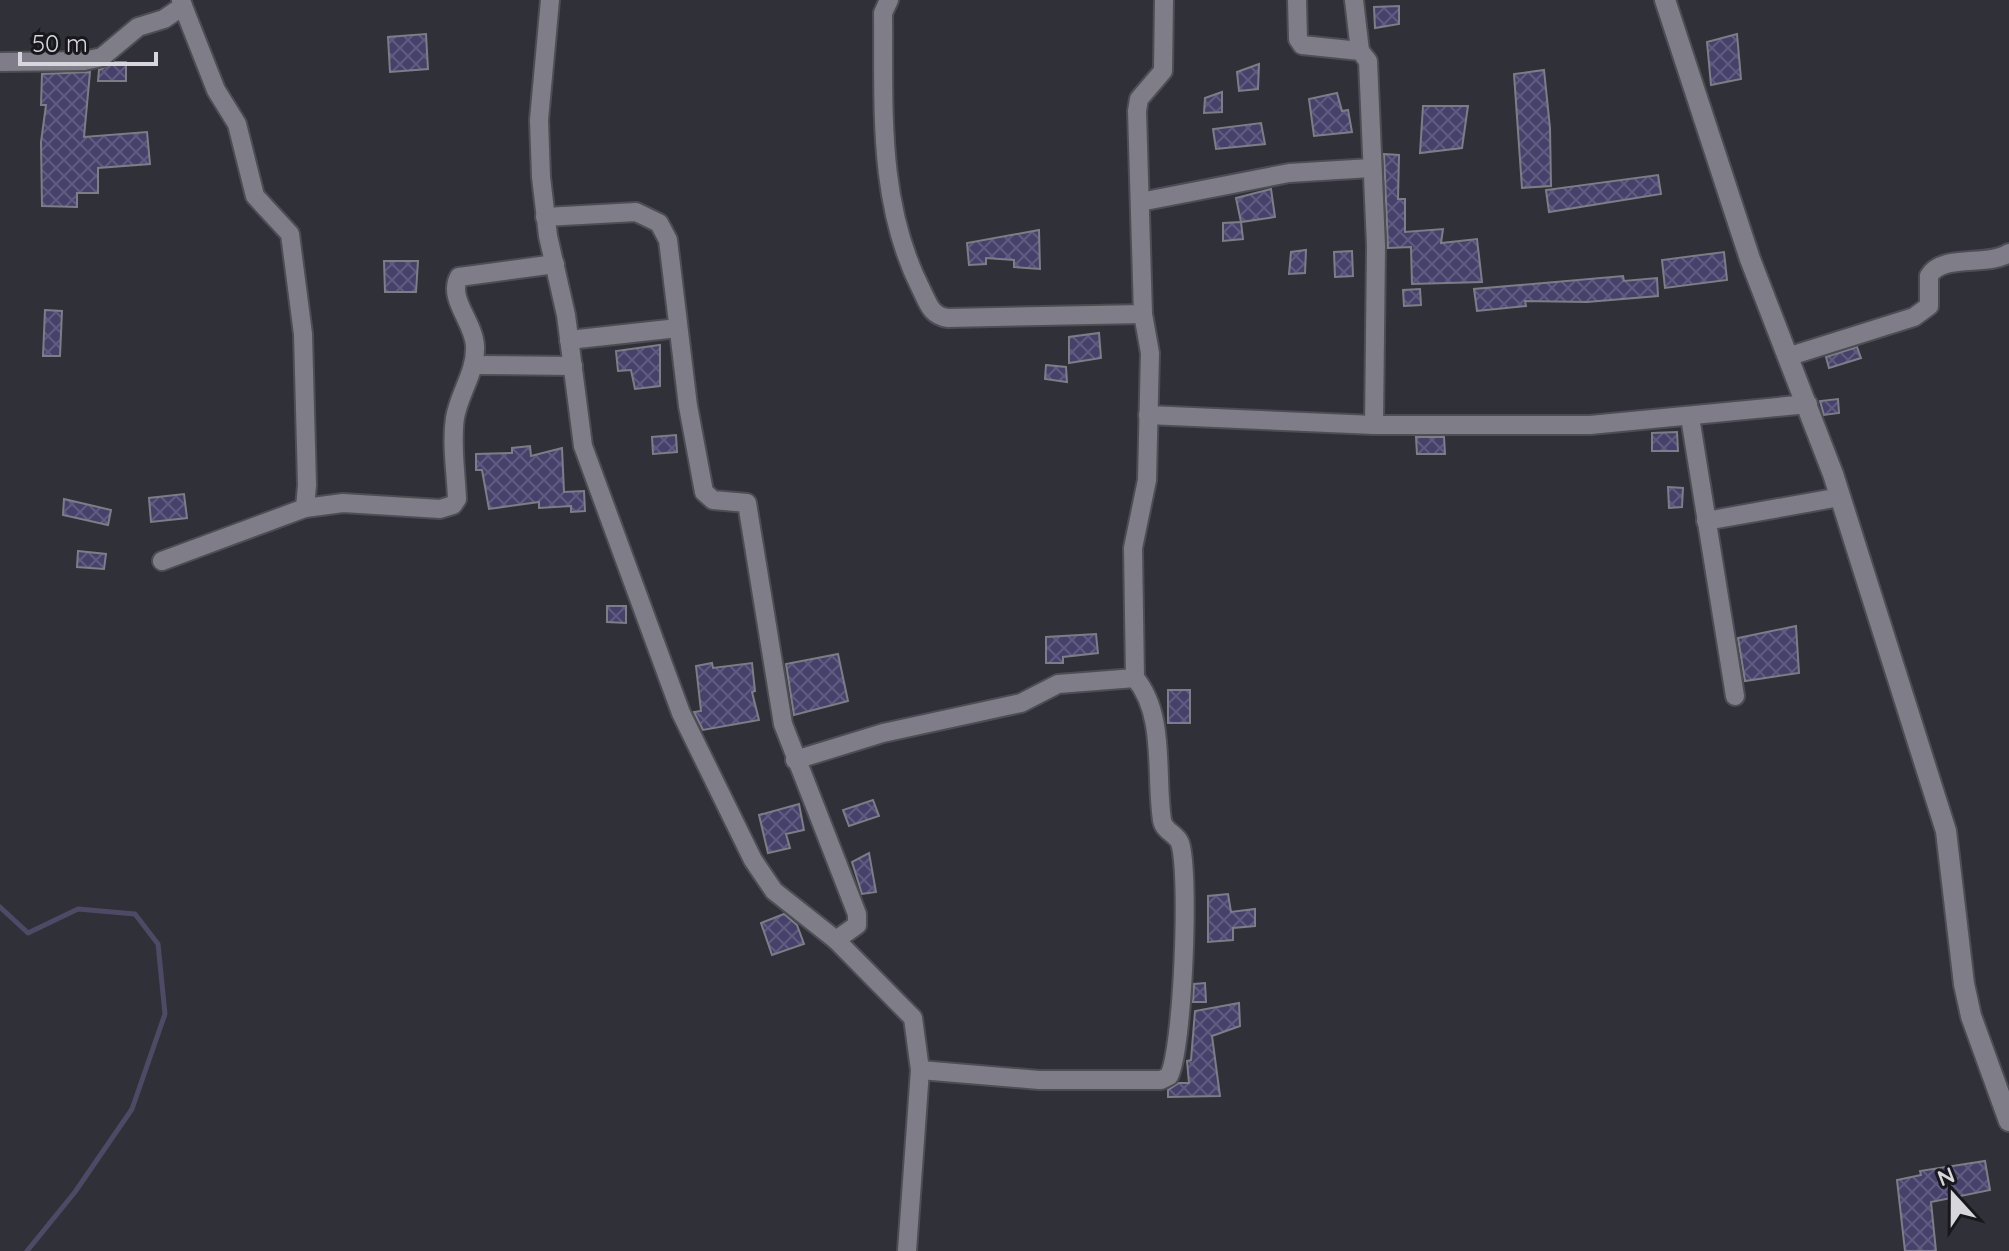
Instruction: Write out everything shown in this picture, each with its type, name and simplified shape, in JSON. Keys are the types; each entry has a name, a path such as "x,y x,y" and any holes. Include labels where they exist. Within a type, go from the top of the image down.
{"street":[{"path":"550,0 539,120 545,217 569,340 583,446 681,713 753,860 774,891 836,940 913,1018 920,1070 907,1251"},
{"path":"889,0 883,13 883,144 890,198 904,248 932,311 948,318 1143,314"},
{"path":"920,1070 1039,1080 1161,1080 1169,1076 1175,1057 1183,957 1180,845 1162,821 1152,713 1148,693 1135,678 1133,548 1147,480 1150,353 1143,314 1137,111 1139,99 1163,71 1164,0"},
{"path":"1297,0 1298,39 1302,45 1360,51"},
{"path":"1354,0 1360,51 1368,61 1370,72 1376,246 1374,425"},
{"path":"1665,0 1750,259 1790,356 1840,497 1946,831 1964,984 1971,1016 2009,1121"},
{"path":"0,62 84,61 102,57 138,27 164,19 182,3 216,90 237,124 255,196 266,210 281,221 292,243 303,334 305,508"},
{"path":"1140,202 1289,173 1371,168"},
{"path":"545,217 636,212 659,223 668,240 678,328 704,492 713,500 747,503 783,724 857,914 857,925 836,940"},
{"path":"1790,356 1914,317 1929,306 1929,276 1938,266 1997,260 2009,253"},
{"path":"162,561 305,508 343,503 440,509 453,505 457,499 456,414 474,365 473,330 455,294 459,277 555,264"},
{"path":"569,340 678,328"},
{"path":"474,365 573,366"},
{"path":"1148,415 1374,425 1590,425 1808,404"},
{"path":"1690,417 1735,696"},
{"path":"1706,521 1840,497"},
{"path":"795,760 883,733 1021,703 1058,684 1135,678"}],"building":[{"path":"1399,6 1399,24 1375,28 1374,7"},
{"path":"426,34 428,69 390,72 388,37"},
{"path":"1737,34 1741,79 1711,85 1707,42"},
{"path":"115,62 126,62 126,81 98,81 99,70"},
{"path":"1259,64 1258,89 1239,91 1237,72"},
{"path":"1544,70 1550,128 1551,186 1522,188 1514,74"},
{"path":"90,72 84,137 147,132 150,164 98,168 98,193 77,193 77,207 42,206 41,142 46,105 41,105 42,74"},
{"path":"1222,92 1222,112 1204,113 1205,98"},
{"path":"1337,93 1342,111 1348,110 1352,132 1314,136 1309,99"},
{"path":"1423,106 1468,106 1462,148 1420,153"},
{"path":"1261,123 1265,144 1216,149 1213,129"},
{"path":"1384,154 1399,155 1398,199 1405,199 1405,232 1443,229 1441,243 1477,239 1482,282 1412,284 1411,247 1388,248"},
{"path":"1658,175 1661,194 1549,212 1546,190"},
{"path":"1271,189 1275,217 1241,222 1236,198"},
{"path":"1241,222 1243,239 1223,241 1223,223"},
{"path":"1039,230 1040,269 1014,267 1014,260 986,258 986,264 969,265 967,243"},
{"path":"1306,250 1305,273 1289,274 1291,252"},
{"path":"1352,251 1353,276 1335,277 1334,252"},
{"path":"1724,252 1727,280 1665,288 1662,260"},
{"path":"384,261 418,261 416,292 385,292"},
{"path":"1623,276 1624,281 1657,278 1658,296 1587,302 1525,301 1526,306 1477,311 1474,289"},
{"path":"1420,289 1421,305 1404,306 1403,290"},
{"path":"45,310 62,311 60,356 43,356"},
{"path":"1099,333 1101,358 1069,363 1069,337"},
{"path":"660,345 660,386 635,389 631,370 618,371 616,351"},
{"path":"1857,347 1861,358 1829,368 1826,357"},
{"path":"1046,365 1066,367 1067,382 1045,379"},
{"path":"1838,399 1839,413 1824,415 1820,401"},
{"path":"1677,432 1678,451 1652,451 1652,433"},
{"path":"676,435 677,452 653,454 652,437"},
{"path":"1416,437 1444,437 1445,454 1417,454"},
{"path":"530,446 531,456 562,448 564,492 584,491 585,511 571,512 571,506 539,508 539,502 489,509 482,470 476,470 476,454 512,453 512,448"},
{"path":"1668,487 1683,488 1682,507 1669,508"},
{"path":"184,494 187,518 151,522 149,498"},
{"path":"64,499 111,510 108,525 63,515"},
{"path":"78,551 106,554 104,569 77,567"},
{"path":"607,606 626,606 626,623 607,622"},
{"path":"1796,626 1799,673 1745,681 1738,638"},
{"path":"1096,634 1098,653 1063,657 1063,663 1046,663 1046,637"},
{"path":"838,654 848,701 794,715 786,664"},
{"path":"712,663 713,668 752,663 755,691 752,692 759,720 703,730 694,712 701,711 696,666"},
{"path":"1168,690 1190,690 1190,723 1168,723"},
{"path":"873,800 879,816 849,826 843,810"},
{"path":"799,804 804,830 786,834 790,848 768,853 759,815"},
{"path":"869,853 876,892 862,894 852,862"},
{"path":"1228,894 1231,912 1255,909 1255,926 1233,928 1233,940 1208,942 1208,896"},
{"path":"784,914 797,925 804,944 772,955 761,923"},
{"path":"1205,983 1206,1002 1193,1002 1194,984"},
{"path":"1239,1003 1240,1026 1212,1036 1220,1096 1168,1097 1168,1090 1179,1083 1189,1083 1187,1061 1191,1060 1195,1011"},
{"path":"1985,1161 1990,1190 1931,1202 1936,1251 1905,1251 1897,1180 1921,1175 1920,1171"}],"waterway":[{"path":"0,907 28,933 78,909 135,914 158,944 165,1014 132,1109 75,1192 27,1251"}]}
